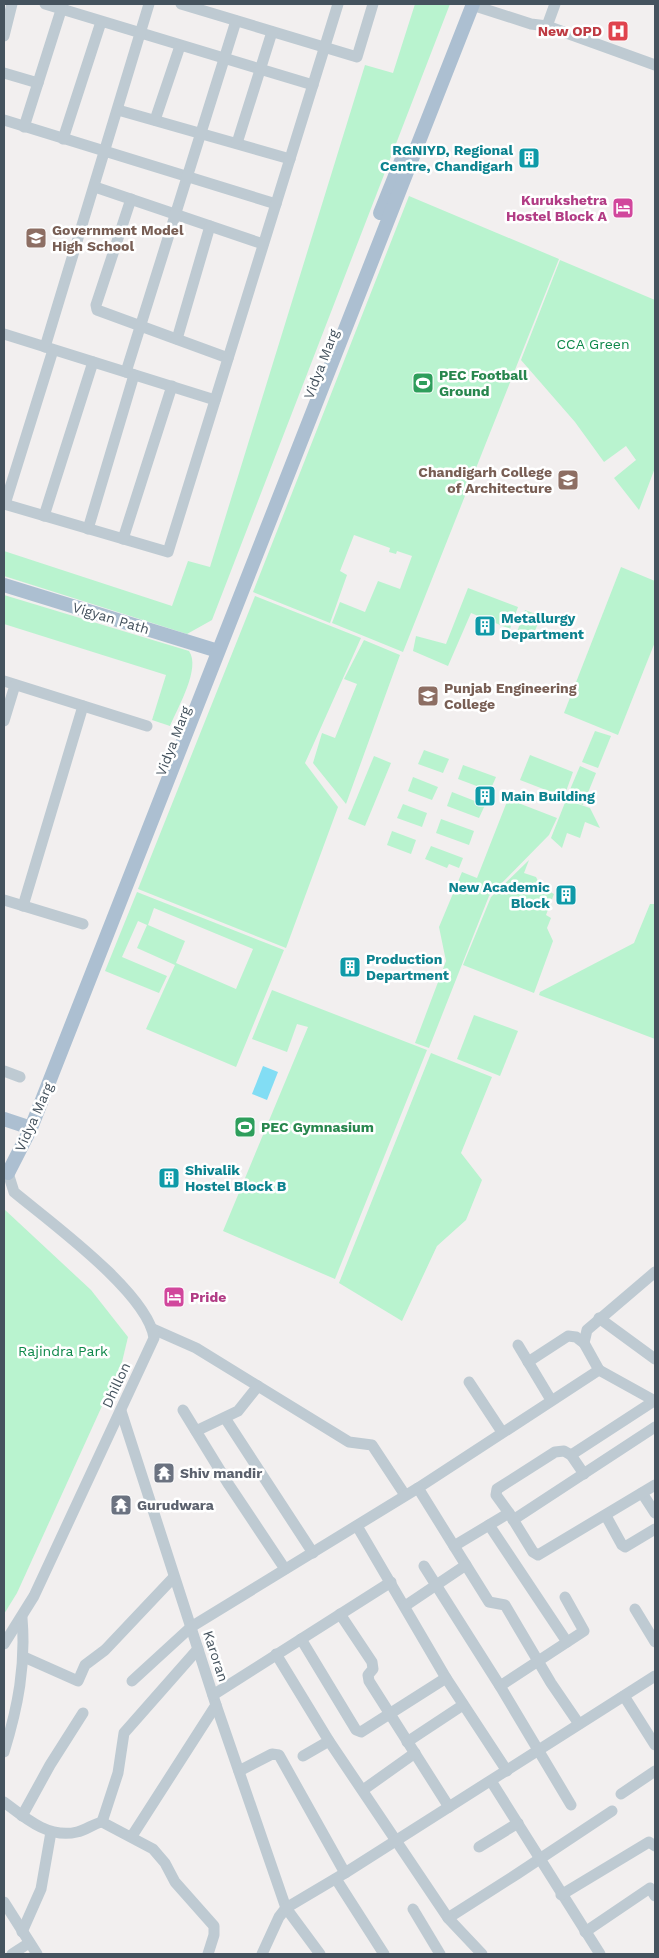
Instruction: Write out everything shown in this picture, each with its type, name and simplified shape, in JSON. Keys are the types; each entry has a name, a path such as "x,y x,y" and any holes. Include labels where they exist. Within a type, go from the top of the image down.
{"main road":[{"name":"Vidya Marg","path":"8,1173 469,4"},
{"name":"Vigyan Path","path":"4,585 214,650"},
{"path":"4,1119 27,1126"}],"street":[{"path":"4,36 12,4"},
{"path":"45,4 62,7 101,22 313,85"},
{"path":"149,4 94,187 4,504 168,552 313,85 334,5"},
{"path":"181,4 358,57 373,4"},
{"path":"469,4 531,24 547,26 655,66"},
{"path":"547,26 555,4"},
{"path":"24,127 62,7"},
{"path":"88,529 130,373 140,326 236,21"},
{"path":"63,139 101,22"},
{"path":"237,144 272,32"},
{"path":"155,120 180,46"},
{"path":"4,73 38,83"},
{"path":"118,110 290,159"},
{"path":"4,120 276,204"},
{"path":"94,187 263,244"},
{"path":"131,199 96,308 97,310 228,358"},
{"path":"177,339 210,226"},
{"path":"4,334 215,400"},
{"path":"44,516 93,362"},
{"path":"123,539 172,386"},
{"path":"4,721 9,683 146,726"},
{"path":"23,906 83,706"},
{"path":"4,900 83,924"},
{"path":"4,1072 20,1077"},
{"path":"8,1173 14,1192 106,1270 135,1300 153,1329 196,1348 349,1442 372,1445 405,1495"},
{"path":"584,1343 587,1330 598,1318 655,1272"},
{"path":"598,1318 655,1359"},
{"name":"Dhillon","path":"4,1644 22,1618 121,1411 154,1338 153,1329"},
{"path":"528,1362 568,1336 576,1337 584,1343 598,1370 655,1401 571,1455"},
{"path":"518,1345 552,1400"},
{"path":"132,1681 190,1627 418,1488 598,1370"},
{"path":"469,1382 502,1432"},
{"path":"196,1431 225,1418 245,1404 258,1386"},
{"path":"183,1410 285,1569"},
{"name":"Karoran","path":"121,1411 214,1700 286,1908 320,1954"},
{"path":"225,1418 313,1553"},
{"path":"454,1546 489,1525 511,1517 584,1474 655,1427"},
{"path":"584,1474 571,1455 564,1450 555,1452 497,1488 496,1495 533,1552 538,1555 655,1485"},
{"path":"418,1488 489,1602 505,1606 579,1724"},
{"path":"642,1493 655,1513"},
{"path":"606,1516 622,1545 625,1547 655,1529"},
{"path":"489,1525 567,1642"},
{"path":"357,1526 446,1678 507,1772"},
{"path":"424,1566 500,1686 571,1805"},
{"path":"405,1606 466,1566"},
{"path":"24,1657 78,1681 85,1664 105,1650 174,1577"},
{"path":"132,1836 214,1700 276,1654 391,1582"},
{"path":"500,1686 584,1631 565,1597"},
{"path":"635,1609 655,1642"},
{"path":"340,1614 372,1662 373,1669 368,1678 449,1808"},
{"path":"4,1752 16,1710 24,1657 22,1618"},
{"path":"300,1639 356,1730 361,1732 446,1678"},
{"path":"4,1802 22,1816 51,1832 79,1832 102,1822 118,1773 124,1732 198,1649"},
{"path":"276,1654 329,1741 448,1918 482,1954"},
{"path":"262,1954 279,1917 286,1908 507,1772 655,1676"},
{"path":"624,1696 655,1745"},
{"path":"408,1742 463,1705"},
{"path":"22,1816 50,1765 83,1712"},
{"path":"303,1756 329,1741"},
{"path":"362,1790 416,1753"},
{"path":"239,1771 272,1754 279,1756 340,1876 384,1954"},
{"path":"621,1794 655,1771"},
{"path":"491,1781 599,1954"},
{"path":"448,1918 612,1811"},
{"path":"102,1822 132,1836 160,1856 175,1882 214,1926 214,1935 208,1954"},
{"path":"479,1847 518,1823"},
{"path":"22,1932 40,1888 51,1832"},
{"path":"561,1895 649,1842 655,1846"},
{"path":"585,1932 654,1889"},
{"path":"4,1902 37,1954"},
{"path":"413,1909 440,1954"},
{"path":"12,1954 29,1942"}],"green space":[{"path":"415,4 450,4 212,620 187,634 4,576 4,551 172,606 188,561 210,567 365,65 393,73"},
{"name":"PEC Football Ground","path":"409,196 559,259 403,652 332,623 340,602 365,612 378,581 400,589 412,556 397,551 396,554 389,552 390,548 354,535 340,571 347,575 330,623 253,592"},
{"name":"CCA Green","path":"560,260 655,300 655,468 639,510 614,478 636,460 626,446 604,462 575,422 521,360"},
{"path":"621,567 655,581 655,642 618,735 564,713"},
{"path":"468,588 518,607 510,629 471,613 448,666 413,651 416,636 446,644"},
{"path":"4,595 189,651 192,658 190,677 170,726 152,720 166,675 4,624"},
{"path":"255,596 361,638 305,763 338,807 286,948 138,889"},
{"path":"525,610 541,616 532,638 517,632"},
{"path":"364,640 400,655 346,804 313,763 322,733 335,738 357,684 344,679"},
{"path":"595,731 611,736 598,768 582,762"},
{"path":"424,750 449,759 443,773 418,764"},
{"path":"530,755 573,772 564,797 520,780"},
{"path":"374,756 391,763 365,826 348,819"},
{"path":"463,765 496,777 490,791 458,779"},
{"path":"580,766 596,773 583,805 566,799"},
{"path":"413,777 438,787 432,800 408,791"},
{"path":"452,792 485,805 479,818 447,806"},
{"path":"508,799 557,818 549,835 489,896 429,1048 415,1043 446,961 439,927 462,872 477,878"},
{"path":"566,800 590,808 600,828 585,822 580,838 567,833 562,848 551,838"},
{"path":"403,804 427,813 422,827 397,818"},
{"path":"441,819 474,831 469,845 436,833"},
{"path":"392,831 416,840 411,854 387,845"},
{"path":"431,846 463,858 459,868 449,864 447,868 425,859"},
{"path":"529,860 524,873 536,877 541,887 554,894 546,915 551,918 547,928 553,941 534,993 463,965 491,897"},
{"path":"137,892 284,950 236,1067 146,1029 175,965 137,948 147,925 138,921 122,957 167,976 159,993 105,971","holes":["154,908 253,949 236,989 176,963 185,941 148,925"]},
{"path":"650,904 655,904 655,1039 539,995 540,992 634,943"},
{"path":"272,990 427,1050 335,1279 223,1231 308,1027 297,1024 287,1052 252,1039"},
{"path":"474,1015 518,1031 500,1076 457,1059"},
{"path":"431,1053 492,1077 461,1153 482,1180 466,1220 437,1246 402,1321 339,1283"},
{"name":"Rajindra Park","path":"4,1209 91,1290 128,1337 122,1362 17,1593 4,1614"}],"water":[{"path":"263,1066 278,1072 267,1100 252,1094"}],"place":[{"name":"New OPD","path":"618,31"},
{"name":"RGNIYD, Regional Centre, Chandigarh","path":"529,158"},
{"name":"Kurukshetra Hostel Block A","path":"623,208"},
{"name":"Government Model High School","path":"36,238"},
{"name":"PEC Football Ground","path":"423,383"},
{"name":"Chandigarh College of Architecture","path":"568,480"},
{"name":"Metallurgy Department","path":"485,626"},
{"name":"Punjab Engineering College","path":"428,696"},
{"name":"Main Building","path":"485,796"},
{"name":"New Academic Block","path":"566,895"},
{"name":"Production Department","path":"350,967"},
{"name":"PEC Gymnasium","path":"245,1127"},
{"name":"Shivalik Hostel Block B","path":"169,1178"},
{"name":"Pride","path":"174,1297"},
{"name":"Shiv mandir","path":"164,1473"},
{"name":"Gurudwara","path":"121,1505"}]}
